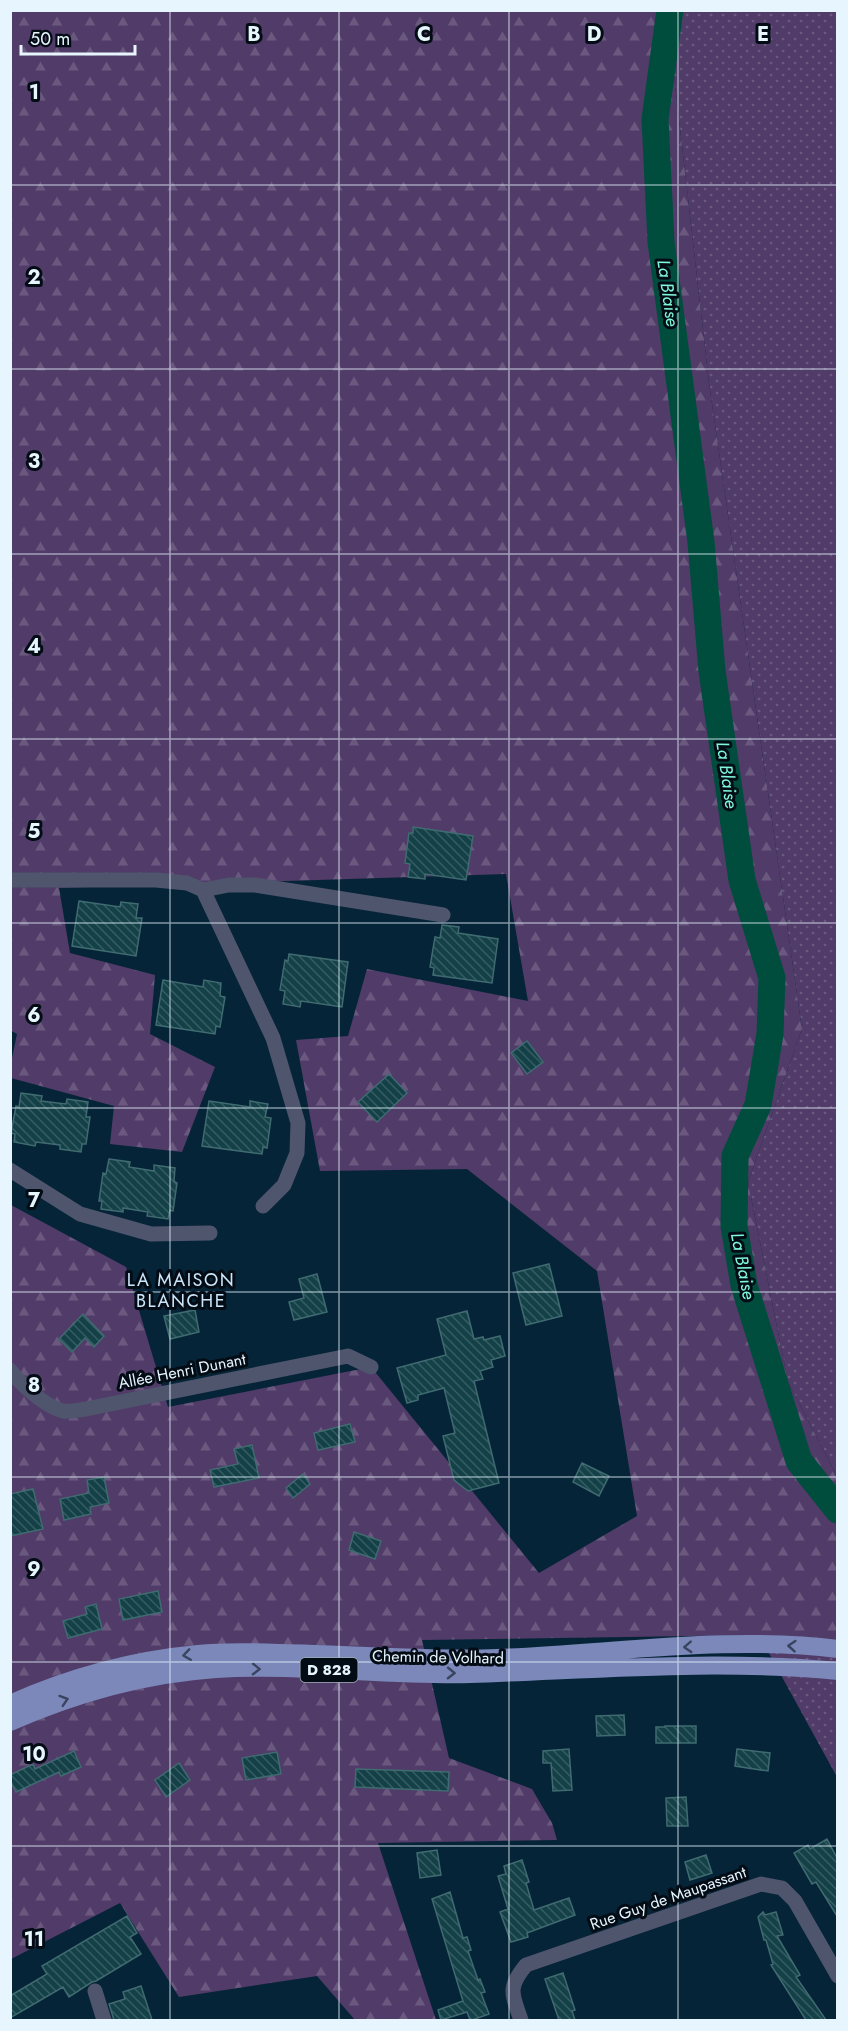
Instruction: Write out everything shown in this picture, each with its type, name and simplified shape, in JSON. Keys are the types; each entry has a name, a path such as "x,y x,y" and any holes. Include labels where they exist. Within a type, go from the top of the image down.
{"main road":[{"name":"Chemin de Volhard","path":"10,1704 68,1681 112,1668 198,1654 295,1653 497,1659 747,1645 837,1649"},
{"name":"Chemin de Volhard","path":"10,1722 48,1705 135,1680 216,1669 468,1674 594,1668 756,1666 837,1671"}],"street":[{"path":"10,880 156,880 187,883 203,890 229,885 255,885 443,915"},
{"path":"203,890 273,1038 298,1123 297,1153 284,1185 263,1206"},
{"path":"10,1170 80,1214 151,1234 210,1233"},
{"name":"Allée Henri Dunant","path":"10,1370 43,1401 63,1411 87,1409 348,1356 371,1367"},
{"name":"Rue Guy de Maupassant","path":"521,2020 512,1994 514,1979 526,1965 761,1884 782,1888 795,1901 837,1976"},
{"path":"95,1991 104,2020"}],"green space":[{"path":"11,11 670,11 670,40 709,383 802,1029 748,1182 788,1382 837,1476 837,1641 759,1635 422,1640 449,1758 532,1789 552,1823 557,1840 378,1843 436,2020 355,2020 317,1976 179,1997 120,1903 11,1959 11,1205 126,1267 168,1407 371,1367 539,1573 637,1516 597,1271 467,1169 320,1171 296,1040 348,1036 367,969 528,1001 506,874 59,888 70,953 155,975 150,1034 215,1067 182,1152 110,1144 114,1106 11,1078 11,1063 17,1034 10,1030"},
{"path":"670,11 837,11 837,1476 788,1382 748,1182 802,1029 709,383 670,40"},
{"path":"759,1635 837,1641 837,1777"}],"building":[{"path":"413,827 473,836 466,880 425,874 425,879 408,877 410,864 405,863 409,833 413,833"},
{"path":"79,901 120,907 121,902 138,904 136,918 142,918 136,956 72,946"},
{"path":"442,925 459,927 458,933 498,939 492,983 433,975 434,968 430,967 435,937 440,938"},
{"path":"289,954 348,962 342,1007 301,1001 300,1007 283,1004 285,991 280,990 285,960 288,961"},
{"path":"163,980 203,987 204,980 221,983 220,996 225,997 220,1027 216,1026 215,1034 156,1025"},
{"path":"527,1041 543,1062 527,1074 511,1053"},
{"path":"389,1074 407,1093 377,1122 358,1102"},
{"path":"21,1093 42,1096 41,1101 66,1104 67,1099 88,1102 86,1117 90,1117 86,1144 82,1144 81,1152 60,1149 60,1145 36,1142 35,1146 14,1142 15,1134 11,1133"},
{"path":"209,1101 250,1107 250,1101 268,1104 265,1117 271,1118 267,1148 263,1147 262,1154 202,1146"},
{"path":"109,1159 130,1162 129,1167 154,1171 154,1165 175,1168 174,1181 177,1183 173,1211 170,1210 168,1219 147,1216 148,1212 123,1208 123,1212 101,1209 102,1201 99,1201 103,1173 106,1174"},
{"path":"549,1264 562,1316 526,1325 513,1273"},
{"path":"317,1274 327,1312 294,1320 289,1302 304,1298 299,1279"},
{"path":"195,1310 199,1332 170,1339 164,1316"},
{"path":"467,1311 474,1339 483,1337 484,1340 500,1336 505,1356 491,1360 493,1367 480,1371 483,1379 474,1381 499,1483 468,1491 454,1480 443,1436 455,1433 444,1388 418,1395 418,1400 407,1403 397,1368 446,1355 437,1319"},
{"path":"83,1314 104,1336 94,1347 85,1338 72,1352 59,1339"},
{"path":"350,1424 355,1442 318,1450 314,1433"},
{"path":"252,1445 259,1478 214,1487 210,1470 238,1464 234,1449"},
{"path":"582,1463 609,1476 599,1496 573,1482"},
{"path":"303,1474 310,1484 293,1498 286,1488"},
{"path":"104,1477 109,1503 90,1507 91,1514 64,1520 60,1499 89,1493 87,1480"},
{"path":"33,1489 43,1529 10,1536 10,1494"},
{"path":"354,1532 381,1541 375,1559 349,1550"},
{"path":"158,1591 162,1612 123,1620 119,1599"},
{"path":"96,1604 102,1629 68,1638 63,1621 87,1614 85,1607"},
{"path":"624,1715 625,1735 597,1736 596,1716"},
{"path":"696,1726 696,1743 656,1743 656,1727"},
{"path":"569,1749 572,1790 553,1791 551,1763 543,1763 543,1751"},
{"path":"737,1749 770,1753 768,1771 735,1766"},
{"path":"74,1751 81,1767 61,1776 59,1772 16,1792 10,1775 33,1764 35,1769"},
{"path":"277,1752 281,1774 246,1780 242,1758"},
{"path":"179,1763 190,1780 166,1797 155,1780"},
{"path":"356,1769 449,1772 448,1791 355,1787"},
{"path":"686,1797 688,1826 667,1826 666,1798"},
{"path":"827,1839 837,1858 837,1916 816,1882 812,1884 794,1853 808,1845 810,1849"},
{"path":"437,1850 441,1875 420,1878 417,1853"},
{"path":"706,1855 712,1873 690,1880 685,1862"},
{"path":"522,1860 534,1910 569,1898 575,1915 527,1933 528,1937 511,1942 500,1912 508,1909 498,1876 506,1874 504,1866"},
{"path":"450,1892 463,1938 467,1937 471,1950 468,1951 478,1980 480,1979 485,1992 481,1993 489,2014 472,2020 467,2012 441,2020 438,2010 463,2001 432,1899"},
{"path":"763,1912 765,1915 776,1912 783,1935 777,1936 800,1975 796,1977 826,2020 806,2020 771,1965 773,1964 758,1917"},
{"path":"127,1916 137,1933 130,1937 141,1954 69,1997 63,1987 10,2018 10,1996 47,1974 42,1966"},
{"path":"563,1973 575,2010 572,2011 575,2020 559,2020 545,1979"},
{"path":"141,1986 152,2020 114,2020 109,2004 125,1999 123,1992"}],"waterway":[{"name":"La Blaise","path":"670,10 655,119 661,242 701,542 712,671 742,880 772,978 770,1034 758,1105 735,1156 734,1226 744,1285 799,1461 838,1510"}],"district":[{"name":"LA MAISON BLANCHE","path":"181,1290"}]}
